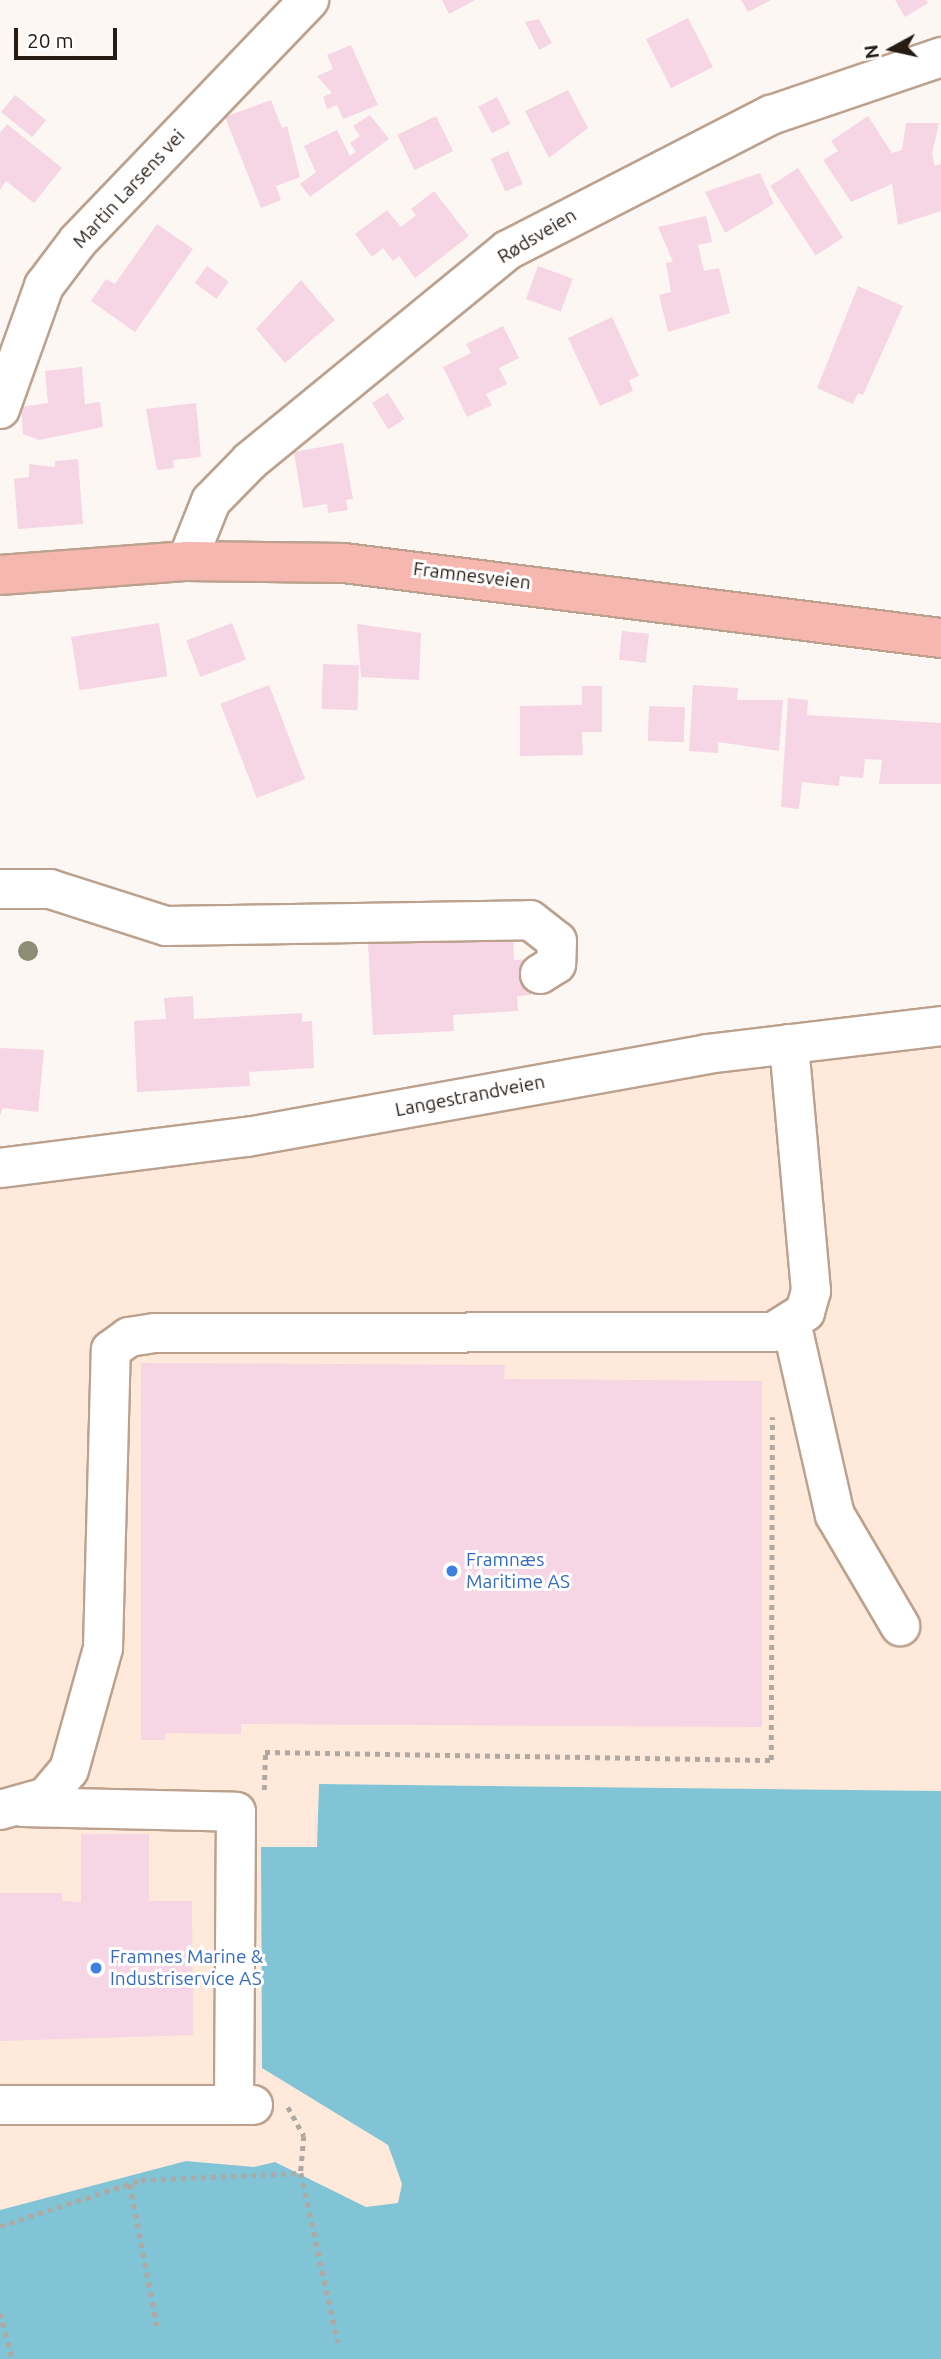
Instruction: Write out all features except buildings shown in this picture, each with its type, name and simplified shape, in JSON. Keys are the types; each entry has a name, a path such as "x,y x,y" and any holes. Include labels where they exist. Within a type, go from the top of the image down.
{"main road":[{"name":"Framnesveien","path":"0,575 187,561 428,570 941,638"}],"street":[{"name":"Martin Larsens vei","path":"0,410 44,286 78,241 309,0"},
{"name":"Rødsveien","path":"187,561 211,501 250,461 508,250 771,115 941,57"},
{"path":"0,889 50,889 166,926 530,920 557,941 556,964 540,974"},
{"name":"Langestrandveien","path":"0,1168 247,1137 789,1044 941,1026"},
{"path":"12,1809 46,1797 69,1770 103,1648 107,1364 111,1350 129,1338 773,1332 805,1312 811,1291 789,1044"},
{"path":"791,1322 835,1515 900,1626"},
{"path":"0,2105 244,2105 236,1812 12,1809"}],"path":[{"path":"236,1812 263,1813 264,1752 771,1760 772,1401"},
{"path":"244,2105 283,2104 295,2111 304,2136 302,2173 338,2343"},
{"path":"0,2226 130,2184 302,2173"},
{"path":"130,2184 157,2325"},
{"path":"0,2313 12,2357"}],"shaded area":[{"path":"941,1027 941,1791 319,1784 317,1847 261,1848 309,2096 388,2145 402,2184 398,2204 366,2207 275,2162 254,2168 186,2161 0,2210 0,1168"}],"water":[{"path":"319,1784 941,1791 941,2359 0,2359 0,2210 186,2161 254,2167 275,2162 366,2207 398,2203 402,2184 388,2145 262,2068 261,1847 317,1847"}],"place":[{"name":"Framnæs Maritime AS","path":"452,1571"},
{"name":"Framnes Marine & Industriservice AS","path":"96,1968"}]}
